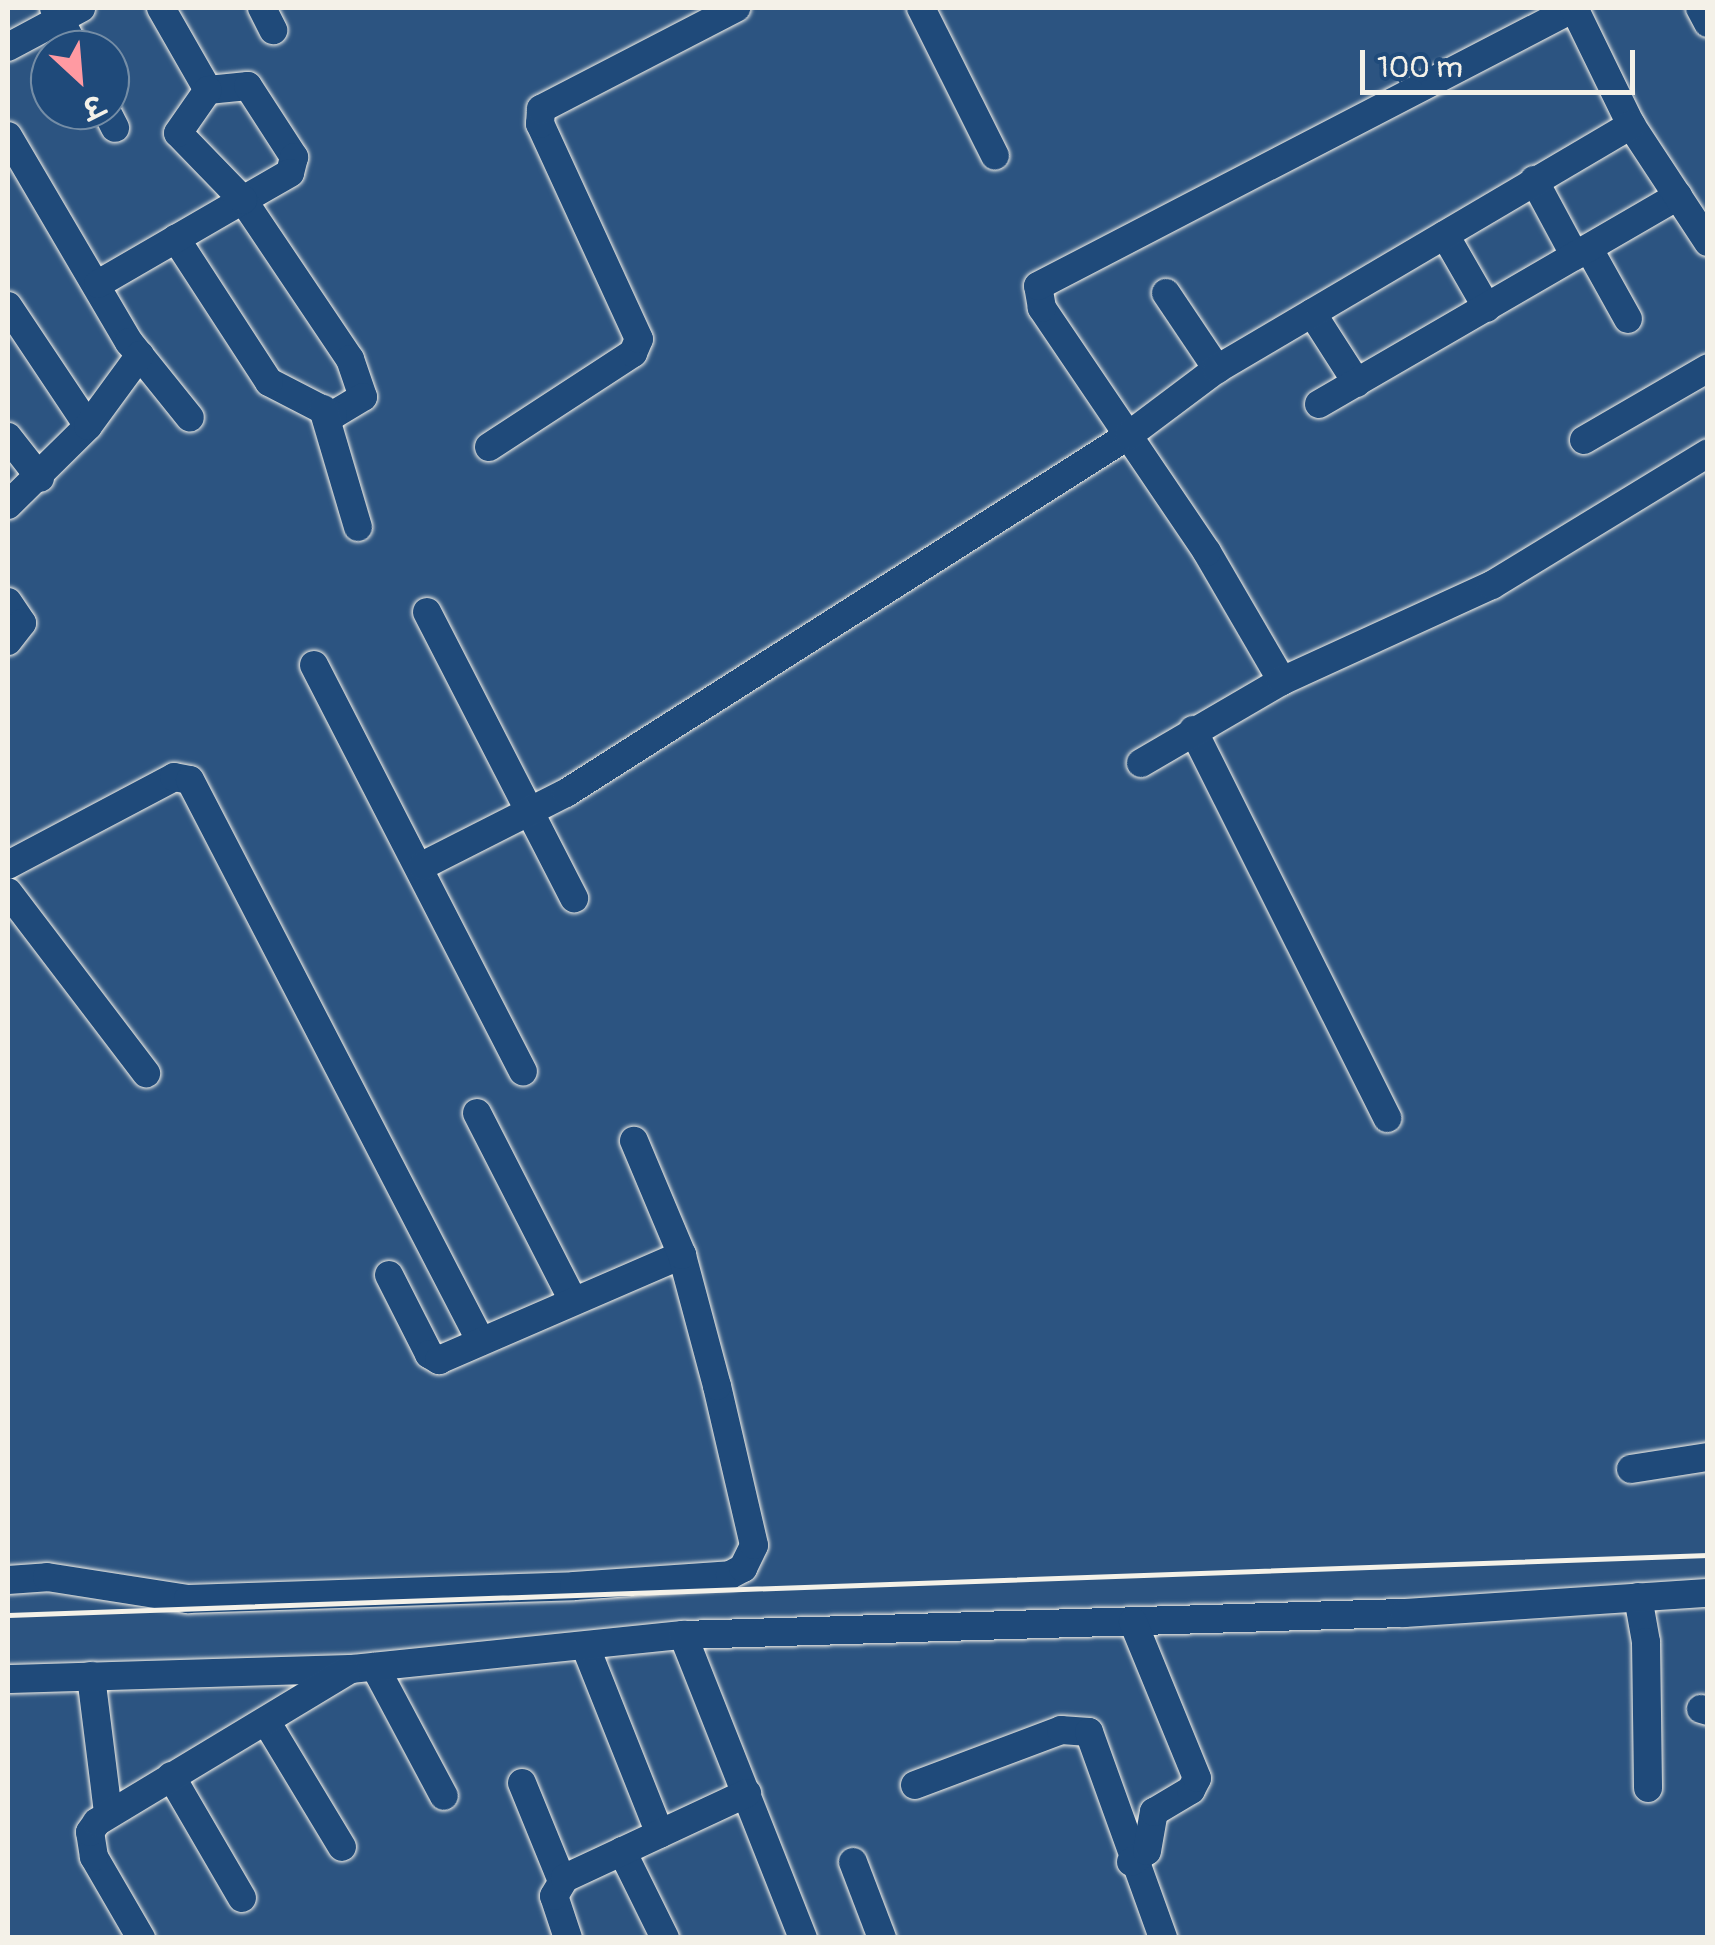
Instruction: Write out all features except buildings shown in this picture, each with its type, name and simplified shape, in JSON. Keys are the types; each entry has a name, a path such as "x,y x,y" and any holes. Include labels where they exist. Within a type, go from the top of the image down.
{"street":[{"path":"161,8 208,90"},
{"path":"489,446 633,352 639,338 540,124 540,109 736,8"},
{"path":"921,8 995,156"},
{"path":"1282,681 1129,435 1042,308 1038,286 1046,278 1574,8 1631,125 1707,240"},
{"path":"1700,8 1708,23"},
{"path":"8,47 65,11"},
{"path":"98,284 243,200 290,172 294,157 248,86 208,90 178,133 243,200 364,388 354,406 334,414 280,390 252,362 176,239"},
{"path":"422,866 528,812 1129,435 1217,369 1631,125"},
{"path":"8,136 140,355 190,418"},
{"path":"1534,180 1628,319"},
{"path":"1318,404 1678,196"},
{"path":"1445,235 1486,308"},
{"path":"1166,293 1217,369"},
{"path":"8,306 16,337 88,426"},
{"path":"1312,314 1356,382"},
{"path":"8,504 40,478 88,426 140,355"},
{"path":"1584,440 1708,368"},
{"path":"322,409 358,527"},
{"path":"8,437 40,478"},
{"path":"1141,763 1282,681 1492,585 1708,453"},
{"path":"8,602 22,623 8,641"},
{"path":"428,612 574,898"},
{"path":"314,665 422,866 523,1071"},
{"path":"1193,730 1387,1118"},
{"path":"8,866 174,777 190,780 480,1340"},
{"path":"12,907 146,1073"},
{"path":"477,1113 573,1301"},
{"path":"8,1580 47,1577 188,1598 730,1575 751,1561 754,1544 682,1255 634,1141"},
{"path":"389,1275 434,1359 682,1255"},
{"path":"1631,1469 1708,1456"},
{"path":"8,1671 8,1679 363,1668 683,1635 1132,1622 1708,1593"},
{"path":"1638,1597 1646,1642 1648,1788"},
{"path":"1130,1862 1146,1851 1154,1812 1191,1790 1197,1778 1132,1622"},
{"path":"683,1635 802,1938"},
{"path":"586,1648 660,1834"},
{"path":"141,1938 90,1843 90,1832 108,1813 363,1668"},
{"path":"363,1668 444,1796"},
{"path":"91,1676 108,1813"},
{"path":"266,1721 342,1847"},
{"path":"915,1785 1061,1730 1088,1732 1130,1862 1162,1938"},
{"path":"171,1776 242,1898"},
{"path":"522,1783 562,1881 554,1908 568,1938"},
{"path":"562,1881 746,1794"},
{"path":"622,1851 665,1938"},
{"path":"854,1862 882,1938"}],"railway":[{"path":"8,1615 1708,1555"}]}
